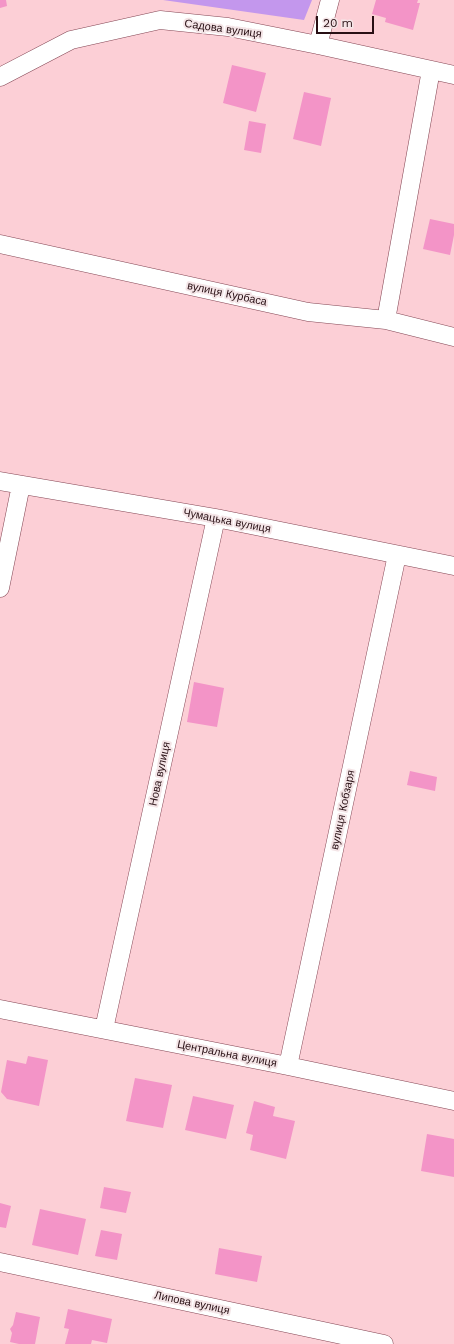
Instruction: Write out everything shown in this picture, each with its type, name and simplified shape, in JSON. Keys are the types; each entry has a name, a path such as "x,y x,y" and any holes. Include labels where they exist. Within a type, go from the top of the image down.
{"street":[{"path":"318,45 330,0"},
{"name":"Садова вулиця","path":"0,78 71,40 160,20 228,27 454,75"},
{"path":"386,320 431,70"},
{"name":"вулиця Курбаса","path":"0,244 308,312 386,320 454,337"},
{"name":"Чумацька вулиця","path":"0,481 216,518 454,566"},
{"path":"0,588 21,485"},
{"name":"Нова вулиця","path":"104,1029 216,518"},
{"name":"вулиця Кобзаря","path":"288,1066 397,555"},
{"name":"Центральна вулиця","path":"0,1009 454,1100"},
{"name":"Липова вулиця","path":"0,1262 384,1344"}],"shaded area":[{"path":"163,0 312,0 304,20"}],"building":[{"path":"0,0 6,0 7,6 0,8"},
{"path":"376,0 418,0 417,3 420,3 413,30 385,22 386,18 372,14"},
{"path":"232,65 266,73 256,112 223,103"},
{"path":"304,92 331,98 321,146 293,139"},
{"path":"249,121 266,124 261,153 244,150"},
{"path":"430,219 454,224 454,235 450,255 423,249"},
{"path":"194,682 224,688 217,727 187,722"},
{"path":"410,771 437,777 435,791 407,785"},
{"path":"28,1056 48,1060 39,1106 7,1099 1,1092 7,1060 26,1064"},
{"path":"135,1078 172,1085 163,1128 126,1121"},
{"path":"193,1096 234,1105 226,1139 185,1130"},
{"path":"254,1101 275,1107 273,1116 295,1121 286,1159 250,1150 253,1135 246,1133"},
{"path":"427,1134 454,1139 454,1177 421,1171"},
{"path":"104,1187 131,1192 126,1213 100,1208"},
{"path":"0,1203 11,1206 6,1228 0,1227"},
{"path":"40,1209 86,1219 78,1255 32,1245"},
{"path":"101,1230 122,1234 117,1260 95,1256"},
{"path":"219,1248 262,1256 257,1282 215,1274"},
{"path":"68,1309 112,1319 107,1343 92,1340 91,1344 65,1344 69,1329 64,1328"},
{"path":"16,1312 40,1317 35,1344 19,1344 10,1342 12,1333 10,1329 13,1325"}]}
